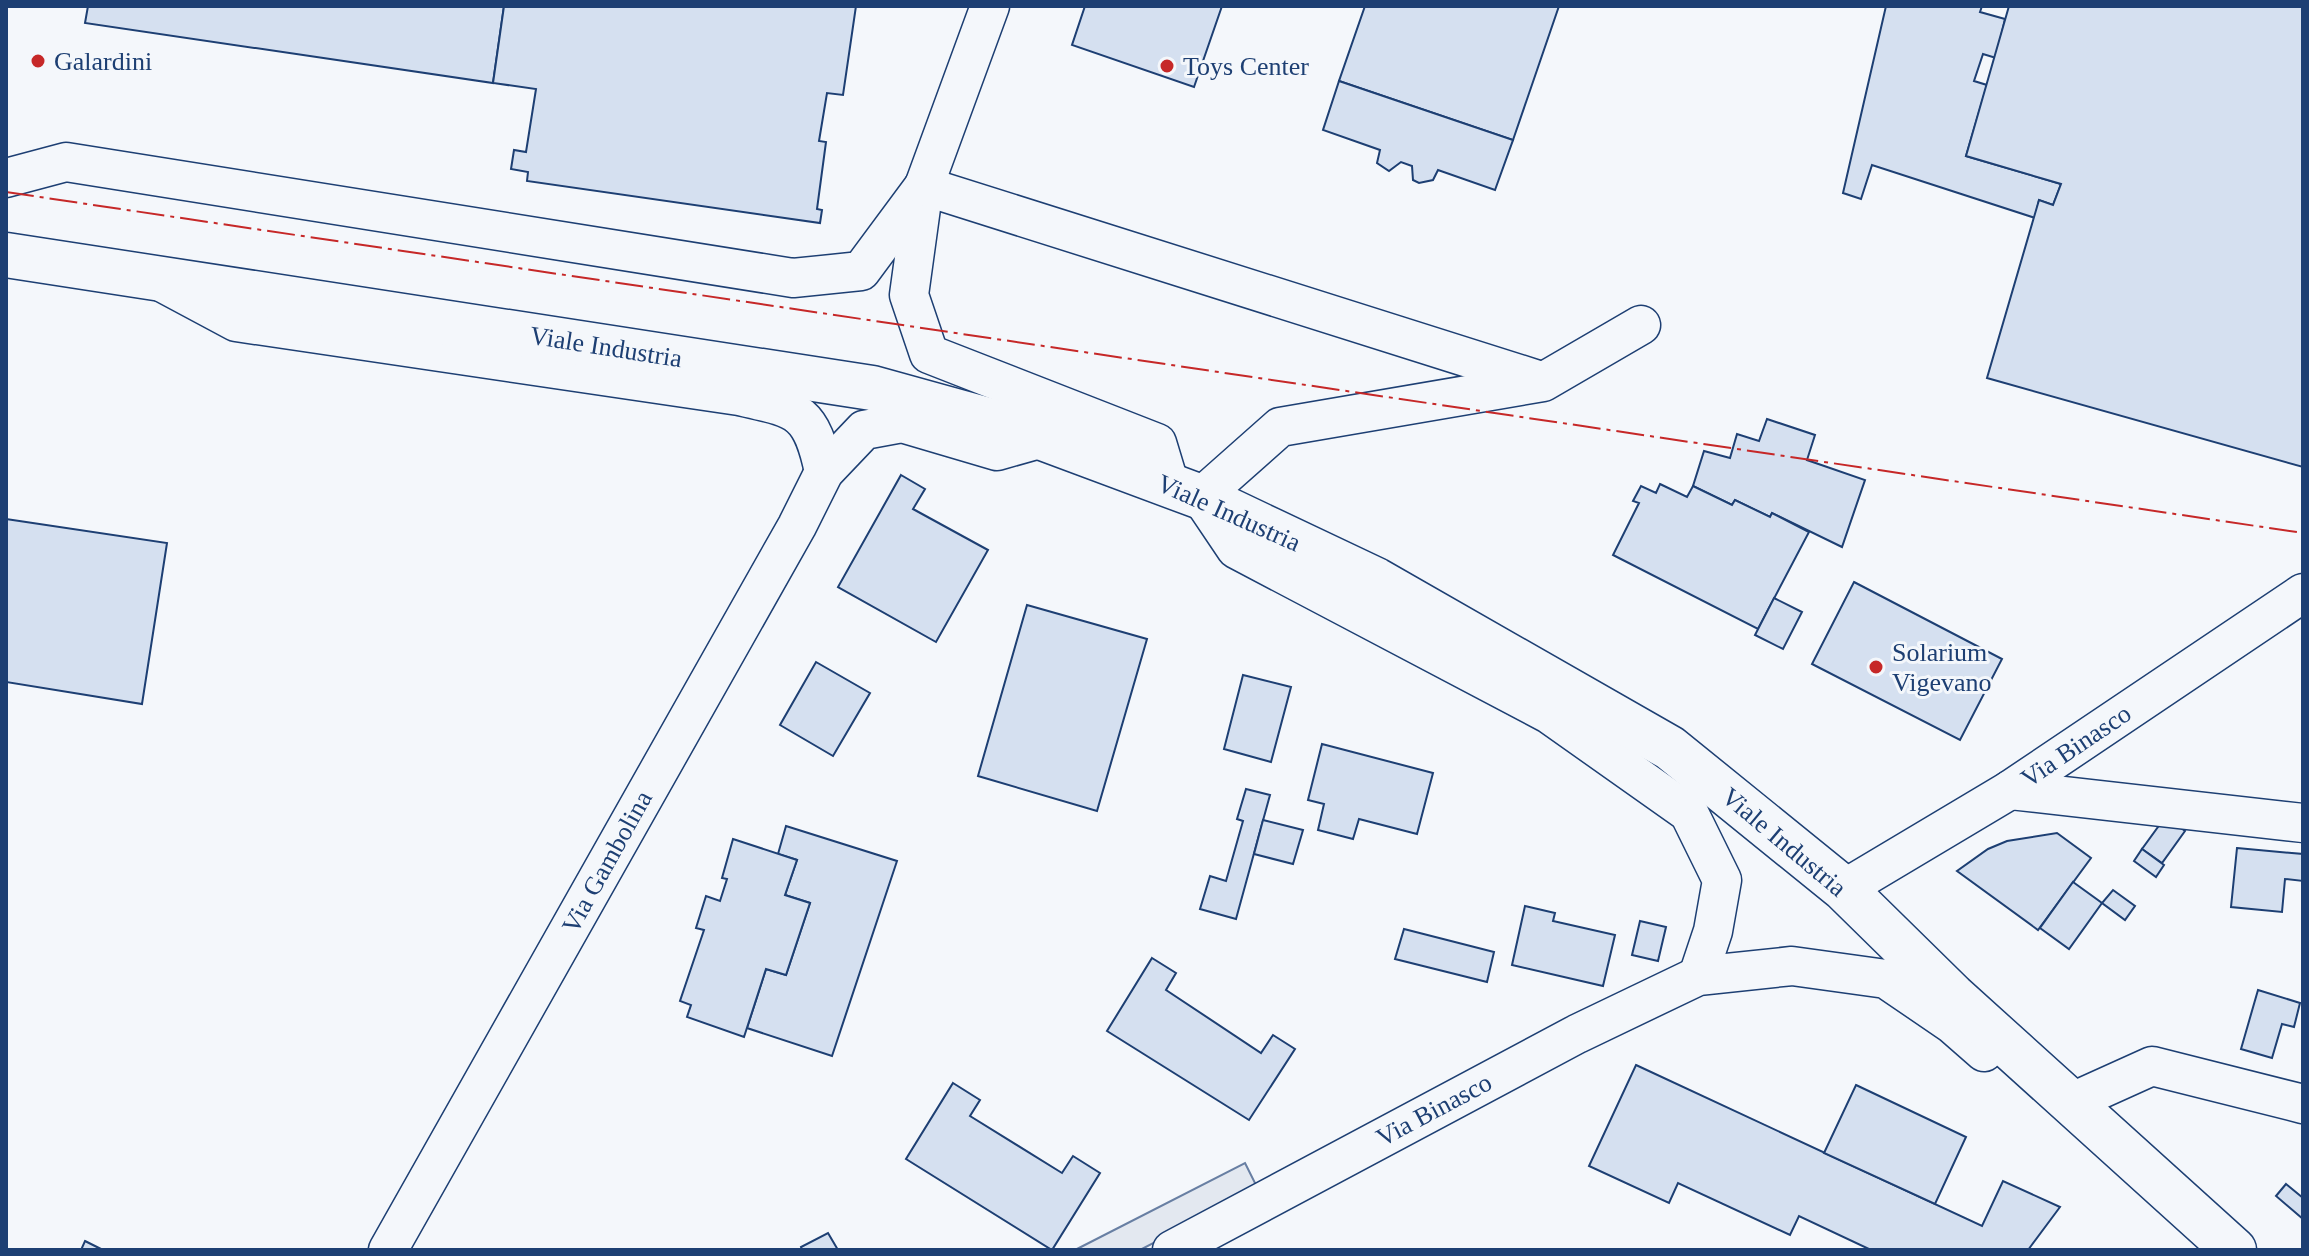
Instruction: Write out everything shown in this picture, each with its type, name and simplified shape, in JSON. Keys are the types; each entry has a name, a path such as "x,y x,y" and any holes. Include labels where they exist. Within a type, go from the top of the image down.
{"main road":[{"name":"Viale Industria","path":"6,255 872,388 1043,438 1186,492 1376,580 1670,748 1844,889 1953,996 2218,1236"}],"street":[{"path":"990,6 924,186 909,295 929,354 1157,443 1186,492 1236,549 1549,714 1689,813 1722,880 1713,931 1698,976"},
{"path":"6,178 66,162 793,278 861,271 924,186"},
{"path":"924,186 1543,382"},
{"path":"152,278 236,322 739,396 794,409 817,436 824,472"},
{"path":"1186,492 1280,427 1543,382 1641,325"},
{"name":"Via Gambolina","path":"388,1250 824,472 864,430 902,423 997,451 1043,438"},
{"name":"Via Binasco","path":"1844,889 2010,790 2303,593"},
{"path":"2010,790 2303,823"},
{"name":"Via Binasco","path":"1172,1250 1577,1034 1698,976 1792,966 1886,979 1952,1024 2160,1211 2218,1236"},
{"path":"2070,1103 2152,1066 2303,1104"}],"shaded area":[{"path":"1245,1163 1258,1189 1140,1250 1075,1250"}],"building":[{"path":"88,6 504,6 493,83 85,23"},
{"path":"504,6 856,6 843,95 827,93 819,141 826,142 817,209 822,210 820,223 527,181 528,172 511,169 514,150 526,152 536,89 493,83"},
{"name":"Toys Center","path":"1085,6 1222,6 1194,87 1072,45"},
{"path":"1365,6 1559,6 1513,140 1339,81"},
{"path":"1886,6 1982,6 1980,12 2005,19 1996,58 1983,54 1974,81 1987,85 1966,156 2061,184 2053,205 2039,200 2035,218 1872,165 1861,199 1843,193"},
{"path":"2009,6 2303,6 2303,467 1987,378 2039,200 2053,205 2061,184 1966,156"},
{"path":"1339,81 1513,140 1495,190 1438,170 1433,180 1419,183 1413,180 1412,166 1401,162 1389,171 1377,163 1380,150 1323,130"},
{"path":"1767,419 1815,435 1807,460 1865,480 1842,547 1772,513 1770,517 1735,500 1732,505 1693,486 1704,451 1730,458 1737,434 1759,441"},
{"path":"901,475 925,489 913,509 988,550 936,642 838,587"},
{"path":"1660,484 1687,497 1693,486 1732,505 1735,500 1770,517 1772,513 1809,532 1758,629 1613,555 1639,503 1633,501 1641,486 1656,493"},
{"path":"6,519 167,543 142,704 6,682"},
{"path":"1854,582 2002,659 1960,740 1812,664"},
{"path":"1774,598 1802,612 1783,649 1755,635"},
{"path":"1027,605 1147,639 1097,811 978,776"},
{"path":"816,662 870,693 833,756 780,725"},
{"path":"1243,675 1291,687 1271,762 1224,749"},
{"path":"1322,744 1433,773 1417,834 1359,819 1353,839 1318,830 1324,804 1308,800"},
{"path":"1246,789 1270,795 1236,919 1200,909 1210,876 1226,881 1243,821 1237,819"},
{"path":"2166,816 2185,831 2162,863 2142,849"},
{"path":"1263,820 1303,830 1293,864 1254,854"},
{"path":"786,826 897,861 832,1056 747,1028 766,969 786,975 810,903 785,895 797,860 778,854"},
{"path":"2057,833 2091,858 2038,930 1957,871 1988,849 2007,841"},
{"path":"733,839 797,860 785,895 810,903 786,975 766,969 744,1037 687,1017 691,1005 680,1001 704,930 696,928 706,896 720,901 727,879 722,878"},
{"path":"2237,848 2303,854 2303,881 2285,879 2282,912 2231,907"},
{"path":"2142,849 2164,865 2156,877 2134,861"},
{"path":"2073,882 2102,903 2069,949 2040,928"},
{"path":"2113,890 2135,906 2125,920 2102,903"},
{"path":"1525,906 1555,913 1553,921 1615,935 1603,986 1512,965"},
{"path":"1640,921 1666,927 1658,961 1632,955"},
{"path":"1404,929 1494,952 1487,982 1395,959"},
{"path":"1152,958 1176,973 1166,990 1261,1053 1273,1035 1295,1049 1249,1120 1107,1031"},
{"path":"2258,990 2300,1003 2294,1027 2282,1024 2272,1058 2241,1049"},
{"path":"1636,1065 1982,1226 2003,1181 2060,1207 2028,1250 1871,1250 1799,1216 1790,1235 1678,1183 1669,1203 1589,1166"},
{"path":"953,1083 980,1100 970,1116 1062,1173 1073,1156 1100,1173 1052,1250 906,1159"},
{"path":"1856,1085 1966,1137 1935,1204 1824,1153"},
{"path":"2286,1184 2303,1198 2303,1219 2276,1196"},
{"path":"828,1233 838,1250 802,1250 801,1247"},
{"path":"85,1241 103,1250 81,1250"}],"power":[{"path":"6,192 2303,533"}],"place":[{"name":"Galardini","path":"38,61"},
{"name":"Toys Center","path":"1167,66"},
{"name":"Solarium Vigevano","path":"1876,667"}]}
